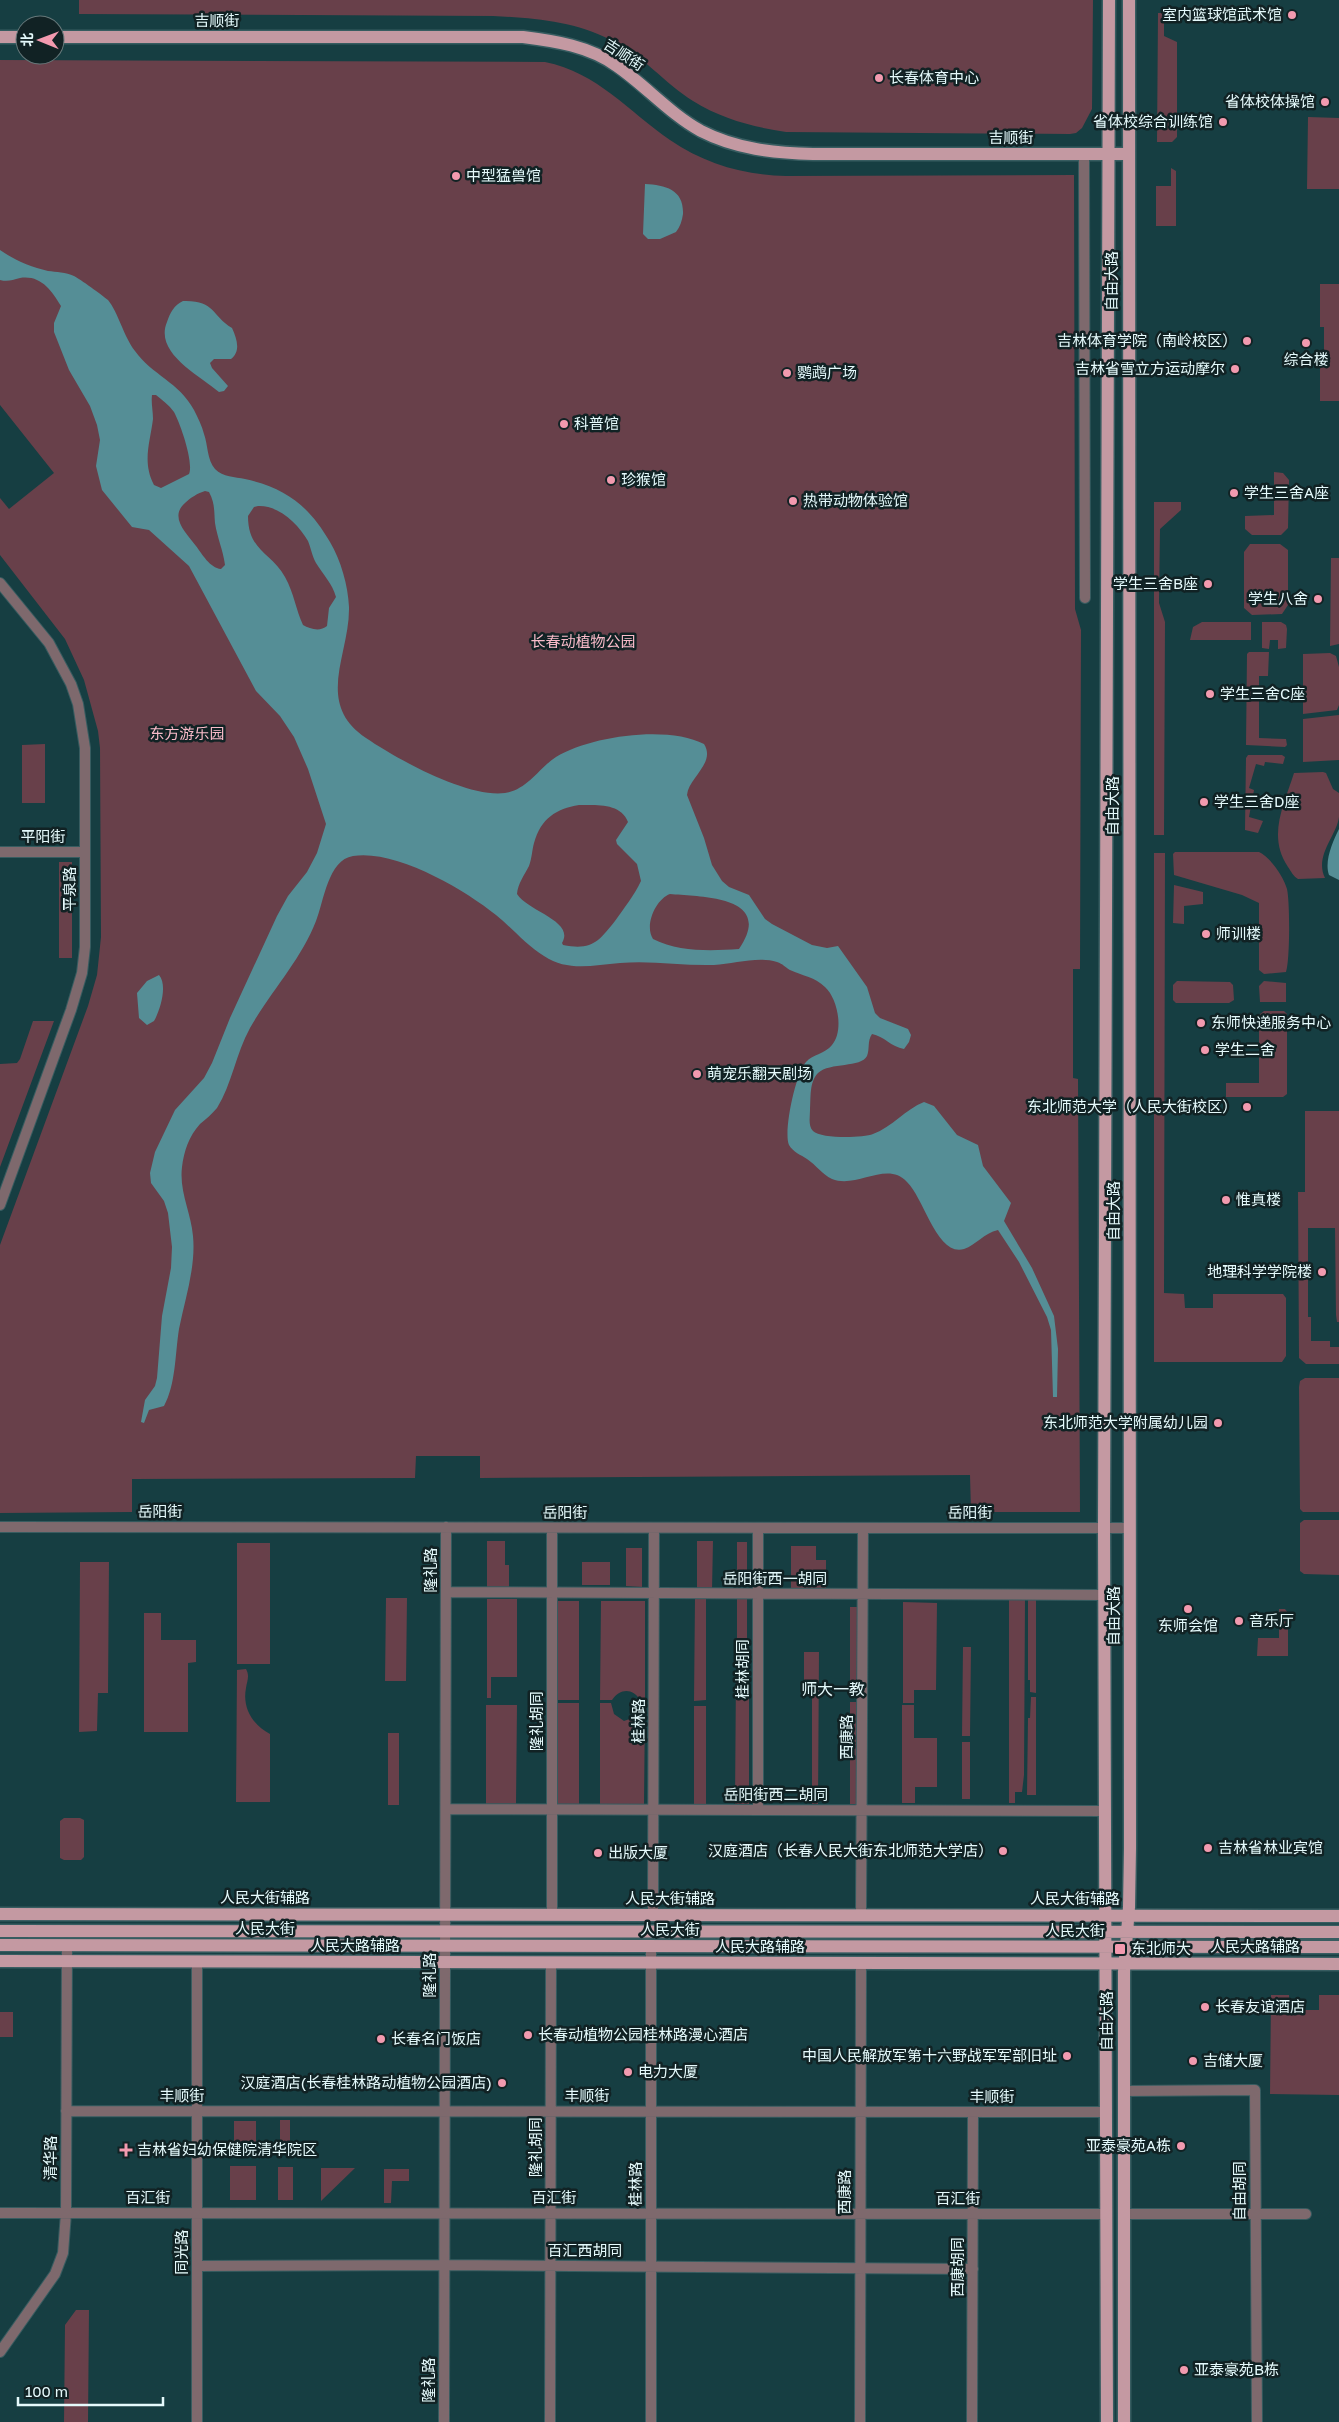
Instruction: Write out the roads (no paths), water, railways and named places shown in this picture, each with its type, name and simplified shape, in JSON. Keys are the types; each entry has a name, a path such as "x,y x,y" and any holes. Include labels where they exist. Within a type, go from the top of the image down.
{"main road":[{"name":"自由大路","path":"1107,2422 1107,1932 1104,1528 1109,0"},
{"name":"自由大路","path":"1124,2422 1124,1963 1128,1916 1130,1528 1129,0"},
{"path":"0,37 15,37"},
{"name":"吉顺街","path":"65,37 523,38 549,40 597,54 616,66 679,117 722,140 749,148 778,153 813,154 1128,154"},
{"name":"人民大街辅路","path":"0,1914 1339,1916"},
{"name":"人民大街","path":"0,1931 1339,1932"},
{"name":"人民大街","path":"0,1945 1339,1948"},
{"name":"人民大路辅路","path":"0,1962 1339,1964"}],"street":[{"path":"1084,154 1085,598"},
{"name":"平泉路","path":"0,583 49,643 62,665 76,698 85,748 85,947 82,973 71,1010 3,1190 0,1205"},
{"name":"平阳街","path":"0,852 85,852"},
{"name":"岳阳街","path":"0,1527 1130,1528"},
{"name":"隆礼路","path":"444,2422 446,1527"},
{"name":"隆礼胡同","path":"552,1528 552,1915"},
{"name":"桂林路","path":"653,1915 654,1528"},
{"name":"桂林胡同","path":"758,1528 758,1810"},
{"name":"西康路","path":"861,1915 862,1528"},
{"name":"岳阳街西一胡同","path":"446,1592 1104,1595"},
{"name":"岳阳街西二胡同","path":"446,1809 1106,1811"},
{"name":"清华路","path":"0,2352 58,2268 64,2246 66,2213 67,1945"},
{"name":"桂林路","path":"650,1946 651,2422"},
{"name":"同光路","path":"197,1962 197,2422"},
{"name":"隆礼胡同","path":"550,2422 552,1962"},
{"name":"西康路","path":"860,1963 860,2422"},
{"name":"自由胡同","path":"1124,2091 1255,2090 1257,2422"},
{"name":"丰顺街","path":"66,2111 1107,2112"},
{"name":"西康胡同","path":"972,2422 973,2112"},
{"name":"百汇街","path":"0,2213 1107,2214"},
{"path":"1124,2214 1306,2214"},
{"name":"百汇西胡同","path":"197,2266 445,2265 972,2268"}],"water":[{"path":"645,184 667,188 677,194 683,206 683,214 681,224 676,232 660,239 648,239 643,234"},
{"path":"0,250 17,260 35,267 74,276 108,300 135,351 149,366 188,400 201,425 209,457 215,469 225,475 260,483 284,493 295,500 314,518 334,549 341,565 347,590 349,607 348,625 338,677 338,694 342,710 350,724 366,738 395,756 433,775 452,783 489,793 505,793 520,788 556,757 588,743 650,734 689,738 704,744 707,757 692,782 687,795 704,838 712,865 722,881 729,887 749,895 765,919 772,924 812,945 827,948 838,946 867,987 875,1013 880,1018 908,1029 911,1035 904,1049 872,1034 868,1053 864,1060 830,1067 818,1073 813,1081 811,1090 811,1129 817,1134 833,1137 873,1134 924,1102 934,1106 957,1135 978,1145 983,1166 1011,1203 1004,1221 1032,1268 1054,1316 1058,1349 1057,1397 1053,1397 1051,1330 1047,1317 1019,1262 998,1230 964,1249 954,1249 939,1236 913,1190 899,1176 881,1174 851,1181 832,1179 789,1145 789,1116 798,1077 809,1059 832,1045 838,1032 836,1007 830,992 825,987 813,979 770,960 714,965 643,962 590,966 562,964 537,952 496,915 448,883 408,865 370,855 353,856 345,859 332,873 310,935 250,1028 227,1089 217,1108 200,1124 188,1144 183,1161 182,1185 194,1248 187,1295 179,1329 173,1379 164,1406 149,1410 144,1423 141,1422 145,1400 155,1386 157,1378 162,1316 171,1268 172,1247 168,1213 164,1201 151,1183 150,1173 155,1152 175,1110 204,1078 212,1063 230,1018 277,916 288,896 307,872 317,853 326,824 308,769 294,737 280,716 256,691 189,566 149,530 132,527 102,490 96,466 100,440 97,425 90,406 69,370 54,332 54,323 61,306 49,289 40,281 27,278 8,281 0,280","holes":["152,395 156,395 174,412 183,433 190,461 189,474 161,488 154,485 148,468 148,452 153,419","205,491 209,492 211,496 225,565 221,569 213,566 207,560 181,525 179,519 180,508 194,496","254,507 266,507 280,512 299,528 308,541 315,560 336,597 329,608 327,626 324,628 315,629 303,625 285,577 256,544 249,528 248,516","579,805 593,805 608,806 620,811 628,822 616,840 617,844 637,864 641,881 629,902 604,934 594,943 581,947 563,945 564,935 557,923 517,894 520,883 529,866 537,834 550,816 563,809","670,894 700,896 730,903 742,909 748,918 748,932 739,949 695,950 663,943 653,939 650,927 653,913 660,901"]},
{"path":"183,301 193,301 207,306 232,328 237,345 234,356 231,359 214,359 210,363 212,368 228,386 224,391 219,392 190,371 172,353 167,344 165,333 168,319 175,307"},
{"path":"1339,829 1339,880 1329,875 1328,857"},
{"path":"159,975 163,985 161,1005 154,1021 147,1025 139,1018 137,993 147,981"}],"place":[{"name":"室内篮球馆武术馆","path":"1292,15"},
{"name":"长春体育中心","path":"879,78"},
{"name":"省体校体操馆","path":"1325,102"},
{"name":"省体校综合训练馆","path":"1223,122"},
{"name":"中型猛兽馆","path":"456,176"},
{"name":"吉林体育学院（南岭校区）","path":"1247,341"},
{"name":"综合楼","path":"1306,343"},
{"name":"吉林省雪立方运动摩尔","path":"1235,369"},
{"name":"鹦鹉广场","path":"787,373"},
{"name":"科普馆","path":"564,424"},
{"name":"珍猴馆","path":"611,480"},
{"name":"学生三舍A座","path":"1234,493"},
{"name":"热带动物体验馆","path":"793,501"},
{"name":"学生三舍B座","path":"1208,584"},
{"name":"学生八舍","path":"1318,599"},
{"name":"学生三舍C座","path":"1210,694"},
{"name":"学生三舍D座","path":"1204,802"},
{"name":"师训楼","path":"1206,934"},
{"name":"东师快递服务中心","path":"1201,1023"},
{"name":"学生二舍","path":"1205,1050"},
{"name":"萌宠乐翻天剧场","path":"697,1074"},
{"name":"东北师范大学（人民大街校区）","path":"1247,1107"},
{"name":"惟真楼","path":"1226,1200"},
{"name":"地理科学学院楼","path":"1322,1272"},
{"name":"东北师范大学附属幼儿园","path":"1218,1423"},
{"name":"东师会馆","path":"1188,1609"},
{"name":"音乐厅","path":"1239,1621"},
{"name":"吉林省林业宾馆","path":"1208,1848"},
{"name":"汉庭酒店（长春人民大街东北师范大学店）","path":"1003,1851"},
{"name":"出版大厦","path":"598,1853"},
{"name":"东北师大","path":"1120,1949"},
{"name":"长春友谊酒店","path":"1205,2007"},
{"name":"长春动植物公园桂林路漫心酒店","path":"528,2035"},
{"name":"长春名门饭店","path":"381,2039"},
{"name":"中国人民解放军第十六野战军军部旧址","path":"1067,2056"},
{"name":"吉储大厦","path":"1193,2061"},
{"name":"电力大厦","path":"628,2072"},
{"name":"汉庭酒店(长春桂林路动植物公园酒店)","path":"502,2083"},
{"name":"亚泰豪苑A栋","path":"1181,2146"},
{"name":"吉林省妇幼保健院清华院区","path":"126,2150"},
{"name":"亚泰豪苑B栋","path":"1184,2370"}],"district":[{"name":"师大一教","path":"833,1689"}],"park label":[{"name":"长春动植物公园","path":"583,642"},
{"name":"东方游乐园","path":"187,734"}]}
